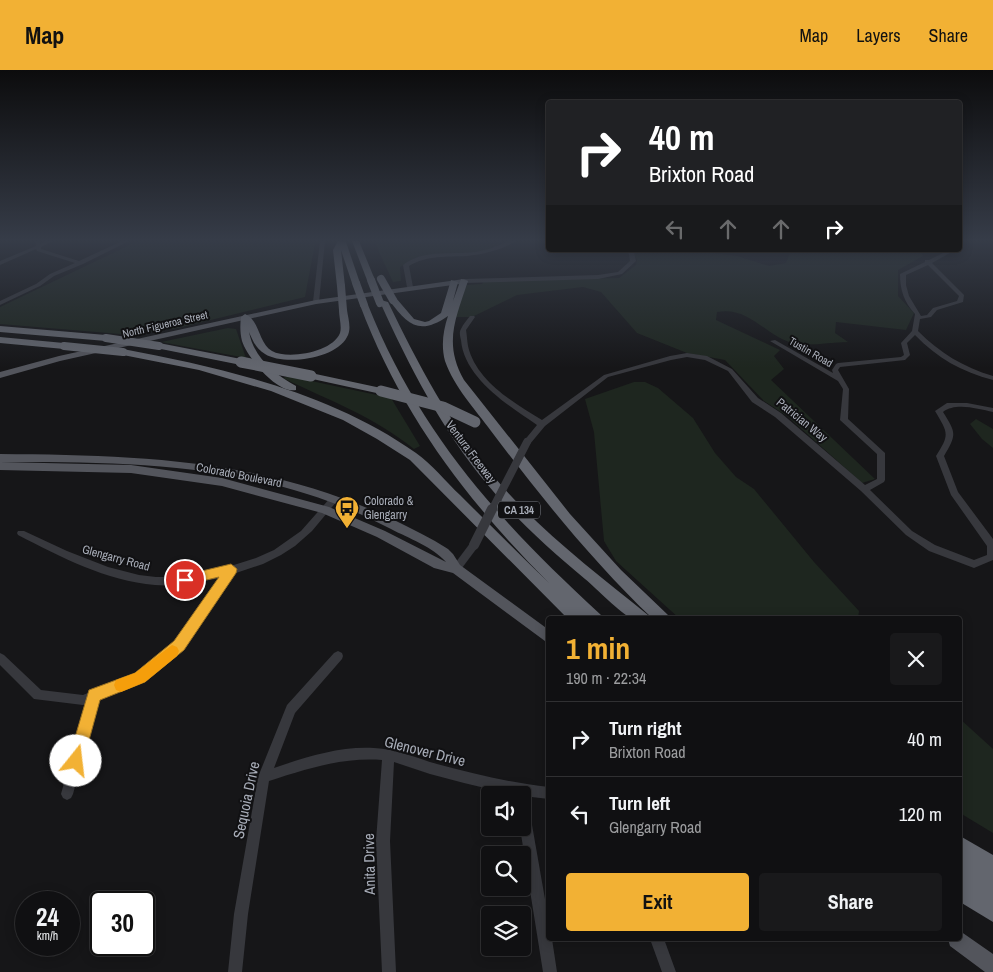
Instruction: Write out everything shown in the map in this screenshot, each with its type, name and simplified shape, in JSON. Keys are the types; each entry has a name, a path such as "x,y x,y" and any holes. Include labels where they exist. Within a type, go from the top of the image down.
{"highway":[{"path":"245,317 252,326 260,346 267,352 276,355 298,357 320,352 343,337 345,330 341,283"},
{"name":"Ventura Freeway","path":"370,283 406,365 421,378 469,452 498,488 551,542 594,581 639,616"},
{"path":"370,283 378,302"},
{"path":"370,283 378,302 411,321 425,325 432,323 445,314 459,283"},
{"path":"459,283 448,332 448,354 459,379 506,444 578,532 617,575 660,616"},
{"name":"Ventura Freeway","path":"378,302 393,373 429,433 461,476 556,583 593,616"},
{"path":"245,317 243,329 250,350 267,372 281,383 353,417 414,457 575,616"},
{"path":"0,329 106,338 159,346 381,391 443,407 474,422 506,444"},
{"path":"0,340 123,352 190,364 255,382 338,414 387,438"},
{"path":"962,846 993,866"},
{"path":"962,861 993,880"},
{"path":"962,877 993,896"},
{"path":"962,891 993,912"}],"main road":[{"name":"North Figueroa Street","path":"0,375 316,302 450,283"},
{"name":"Colorado Boulevard","path":"0,458 221,470 274,481 334,499 395,525 448,556 456,569 546,636"},
{"name":"Colorado Boulevard","path":"0,466 134,464 212,480 325,510 382,534 438,565 456,569"},
{"path":"212,480 221,470"},
{"path":"960,941 993,966"}],"street":[{"path":"0,303 40,283"},
{"path":"316,302 318,283"},
{"path":"409,283 410,288"},
{"path":"864,489 881,480 881,453 844,420 846,389 839,379 836,370 838,365 903,359 907,355 904,344 915,332 918,314 908,304 902,283"},
{"path":"917,318 929,316 935,309 960,302 962,296 949,283"},
{"path":"472,317 462,330 465,351 470,362 496,390 542,424"},
{"path":"915,332 936,353 969,371 993,378"},
{"name":"Tustin Road","path":"773,342 839,379"},
{"name":"Patrician Way","path":"456,569 474,546 527,442 542,424 588,388 606,376 621,370 655,360 687,355 707,358 730,370 755,400 778,415 864,489 909,533 932,548 974,564 991,557 992,545 954,493 940,456 950,440 949,428 939,411 947,405 967,405 993,410"},
{"name":"Glengarry Road","path":"21,534 83,564 139,579 185,580 260,560 293,543 334,499"},
{"path":"0,658 38,694 83,700 140,678 179,646 231,569"},
{"name":"Sequoia Drive","path":"235,972 240,914 264,777 291,709 338,656"},
{"path":"67,794 94,695"},
{"name":"Glenover Drive","path":"264,777 308,763 351,754 388,755 489,786"},
{"name":"Anita Drive","path":"388,755 383,841 389,972"},
{"name":"Glenover Drive","path":"531,795 546,792"},
{"path":"528,836 550,972"},
{"path":"658,941 669,972"}],"shaded area":[{"path":"50,283 308,283 305,297 178,328 132,335 0,324 0,307"},
{"path":"898,283 898,296 914,313 906,330 836,322 835,333 848,342 797,344 776,336 750,318 729,311 717,312 716,320 780,350 774,356 784,369 771,380 875,479 862,483 787,416 764,401 725,360 687,353 637,333 601,292 583,287 517,295 472,317 456,317 457,303 467,285"},
{"path":"228,328 236,329 246,358 161,342"},
{"path":"288,376 391,398 420,446 414,449 399,437 367,418 283,378"},
{"path":"634,382 645,382 658,388 693,418 715,453 736,477 754,489 814,562 859,611 858,616 677,616 616,561 604,541 594,432 585,399"},
{"path":"976,419 993,429 993,448 982,439 970,424"},
{"path":"962,721 993,749 993,833 962,814"}],"slow traffic":[{"path":"121,685 140,678 172,651"}],"place":[{"name":"Colorado & Glengarry","path":"347,529"}],"route":[{"path":"76,761 94,695 140,678 179,646 231,569 185,580"}]}
